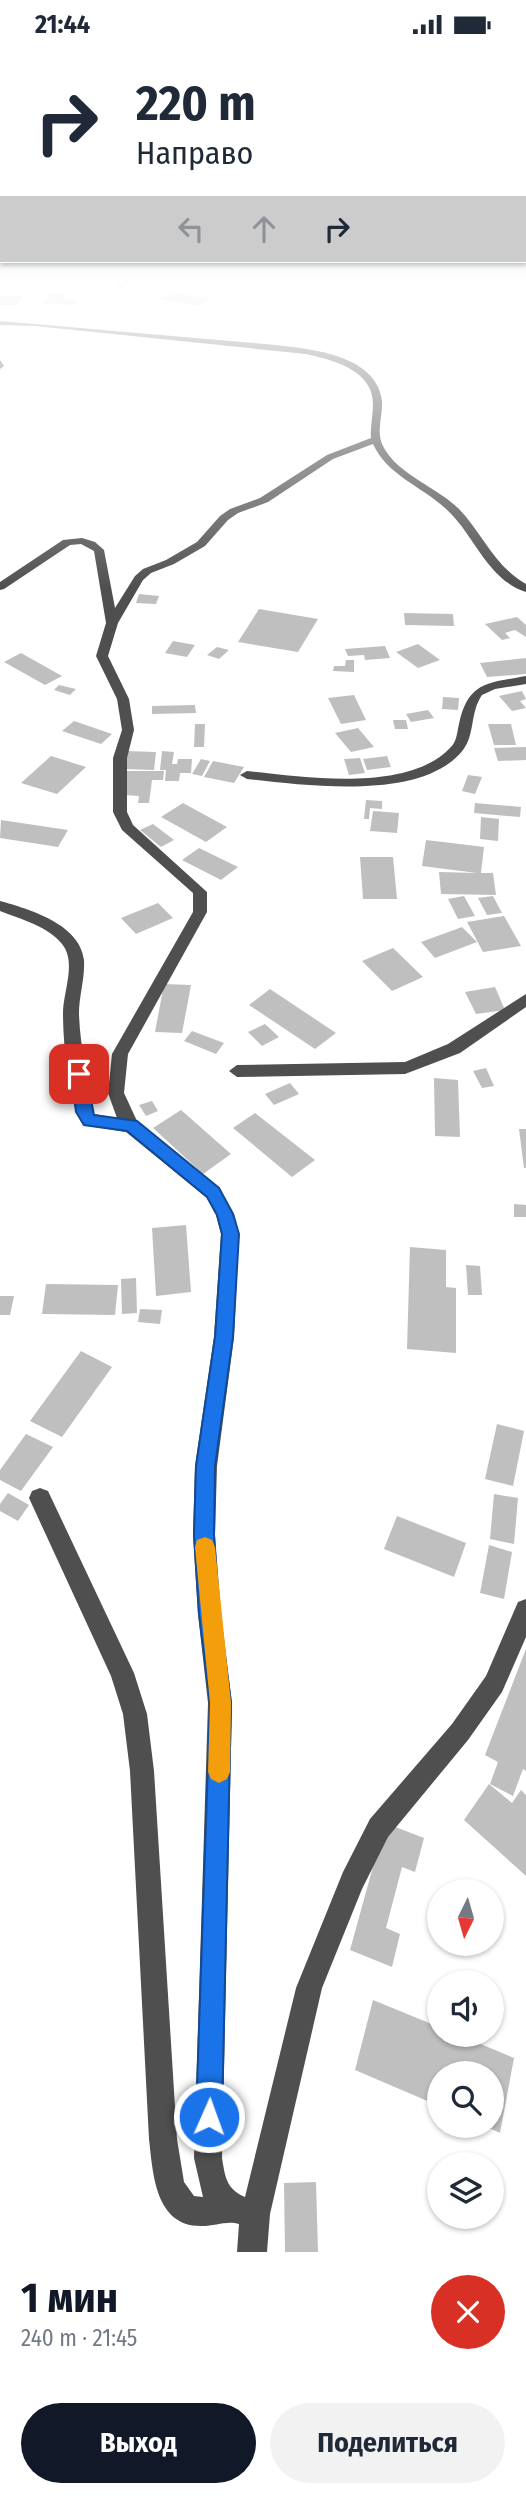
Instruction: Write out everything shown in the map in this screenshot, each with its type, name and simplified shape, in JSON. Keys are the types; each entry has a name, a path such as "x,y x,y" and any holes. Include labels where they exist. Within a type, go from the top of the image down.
{"street":[{"path":"370,383 378,396 375,440 380,450 404,474 456,512 495,568 526,589"},
{"path":"229,2208 211,2185 208,2158 220,1703 209,1614 204,1535 206,1466 224,1337 230,1234 225,1214 213,1193 131,1126 116,1093 120,1054 200,912 200,891 127,827 120,812 120,758 128,730 123,699 102,656 112,623 139,578 147,571 170,562 201,544 224,518 234,512 264,500 330,457 375,440"},
{"path":"0,587 67,542 91,544 99,550 112,623"},
{"path":"247,775 324,782 364,782 410,775 434,767 458,748 471,699 478,692 526,680"},
{"path":"0,906 41,923 73,946 75,966 71,1014 84,1112 89,1121 131,1126"},
{"path":"237,1071 405,1068 423,1064 447,1054 526,999"},
{"path":"40,1498 122,1673 135,1714 142,1771 163,2139 172,2195 181,2206 194,2211 229,2208 255,2214"},
{"path":"252,2252 255,2214 309,1988 352,1881 379,1828 460,1732 494,1684 526,1610"}],"building":[{"path":"139,594 159,596 156,604 136,603"},
{"path":"259,609 318,619 298,652 238,642"},
{"path":"404,613 453,614 454,626 405,625"},
{"path":"517,617 526,625 526,637 515,630 505,633 510,638 502,640 485,624"},
{"path":"173,641 195,645 187,657 165,653"},
{"path":"418,644 440,660 418,668 396,652"},
{"path":"385,646 390,658 365,660 364,655 348,656 345,649"},
{"path":"217,647 229,650 219,659 207,655"},
{"path":"21,653 62,676 45,685 4,662"},
{"path":"526,658 526,674 487,677 480,663"},
{"path":"346,660 354,660 354,672 333,671 334,666 345,666"},
{"path":"59,685 76,689 70,695 54,690"},
{"path":"522,691 526,699 520,701 526,708 512,711 499,696"},
{"path":"354,695 366,720 341,724 328,698"},
{"path":"443,697 459,698 458,710 442,709"},
{"path":"195,705 196,713 152,714 152,706"},
{"path":"428,710 434,718 411,722 406,714"},
{"path":"393,720 406,720 408,729 395,729"},
{"path":"74,721 112,734 101,744 62,731"},
{"path":"195,724 205,724 204,747 194,747"},
{"path":"488,724 511,724 516,745 494,745"},
{"path":"358,728 374,747 351,752 335,733"},
{"path":"526,747 526,760 498,761 494,748"},
{"path":"126,751 156,752 154,770 124,769"},
{"path":"162,751 174,752 172,764 177,764 178,759 192,759 191,773 180,773 179,781 165,781 166,770 160,770"},
{"path":"51,756 86,767 57,794 21,783"},
{"path":"387,756 391,767 367,770 363,759"},
{"path":"360,758 365,773 349,775 344,759"},
{"path":"201,759 210,761 202,776 192,774"},
{"path":"213,761 244,767 234,783 204,777"},
{"path":"126,771 164,771 163,780 152,780 149,803 138,803 139,796 123,795"},
{"path":"468,775 482,777 475,794 462,791"},
{"path":"366,800 382,801 382,809 370,808 369,819 364,819"},
{"path":"183,803 227,827 206,842 161,817"},
{"path":"475,803 521,807 520,817 474,813"},
{"path":"373,811 399,813 397,833 370,831"},
{"path":"481,817 499,819 498,841 480,839"},
{"path":"1,820 68,830 58,847 0,838"},
{"path":"153,824 174,840 161,847 140,830"},
{"path":"426,840 484,847 481,873 493,873 496,895 441,894 439,872 477,873 422,866"},
{"path":"199,848 238,867 221,880 182,860"},
{"path":"360,857 393,857 397,899 363,899"},
{"path":"464,896 475,916 458,919 448,899"},
{"path":"493,896 502,913 487,915 478,898"},
{"path":"158,903 173,918 136,934 121,918"},
{"path":"504,916 521,946 483,952 467,922"},
{"path":"462,927 477,942 435,958 421,942"},
{"path":"393,948 423,977 392,991 362,961"},
{"path":"164,984 191,985 182,1033 155,1032"},
{"path":"495,987 505,1010 476,1014 465,992"},
{"path":"270,989 336,1033 315,1049 249,1005"},
{"path":"265,1024 279,1037 262,1046 248,1032"},
{"path":"192,1031 224,1043 216,1054 184,1041"},
{"path":"486,1068 494,1086 482,1088 473,1071"},
{"path":"434,1078 458,1080 460,1137 435,1136"},
{"path":"290,1083 299,1094 274,1105 265,1094"},
{"path":"152,1101 158,1111 146,1116 139,1105"},
{"path":"181,1110 231,1154 203,1174 153,1128"},
{"path":"255,1113 315,1160 292,1177 233,1128"},
{"path":"519,1129 526,1129 526,1168 524,1168"},
{"path":"514,1204 526,1205 526,1217 514,1217"},
{"path":"186,1225 191,1292 156,1296 152,1228"},
{"path":"410,1247 446,1250 446,1287 456,1288 456,1353 407,1349"},
{"path":"466,1265 480,1266 482,1295 468,1295"},
{"path":"136,1278 137,1313 122,1314 121,1279"},
{"path":"46,1284 118,1285 115,1315 42,1314"},
{"path":"0,1296 14,1296 10,1315 0,1315"},
{"path":"140,1309 162,1310 160,1324 138,1322"},
{"path":"81,1351 112,1367 62,1437 30,1421"},
{"path":"497,1424 524,1431 513,1486 485,1479"},
{"path":"26,1434 53,1447 21,1491 0,1480 0,1470"},
{"path":"8,1493 29,1505 18,1521 0,1511 0,1504"},
{"path":"494,1494 518,1498 514,1544 490,1539"},
{"path":"397,1516 466,1543 454,1577 384,1549"},
{"path":"489,1545 512,1552 504,1599 480,1593"},
{"path":"526,1649 526,1771 523,1769 513,1796 490,1784 498,1762 485,1755"},
{"path":"489,1784 512,1803 521,1790 526,1795 526,1876 464,1820"},
{"path":"385,1823 424,1838 415,1872 402,1867 386,1928 400,1934 392,1967 350,1950"},
{"path":"373,2000 427,2022 427,2047 488,2047 514,2058 504,2112 504,2061 427,2061 427,2101 355,2070"},
{"path":"316,2182 318,2252 285,2252 284,2183"}],"slow traffic":[{"path":"205,1547 209,1614 220,1703 219,1772"}],"route":[{"path":"79,1074 84,1112 89,1121 131,1126 213,1193 225,1214 230,1234 224,1337 206,1466 204,1535 209,1614 220,1703 209,2117"}]}
